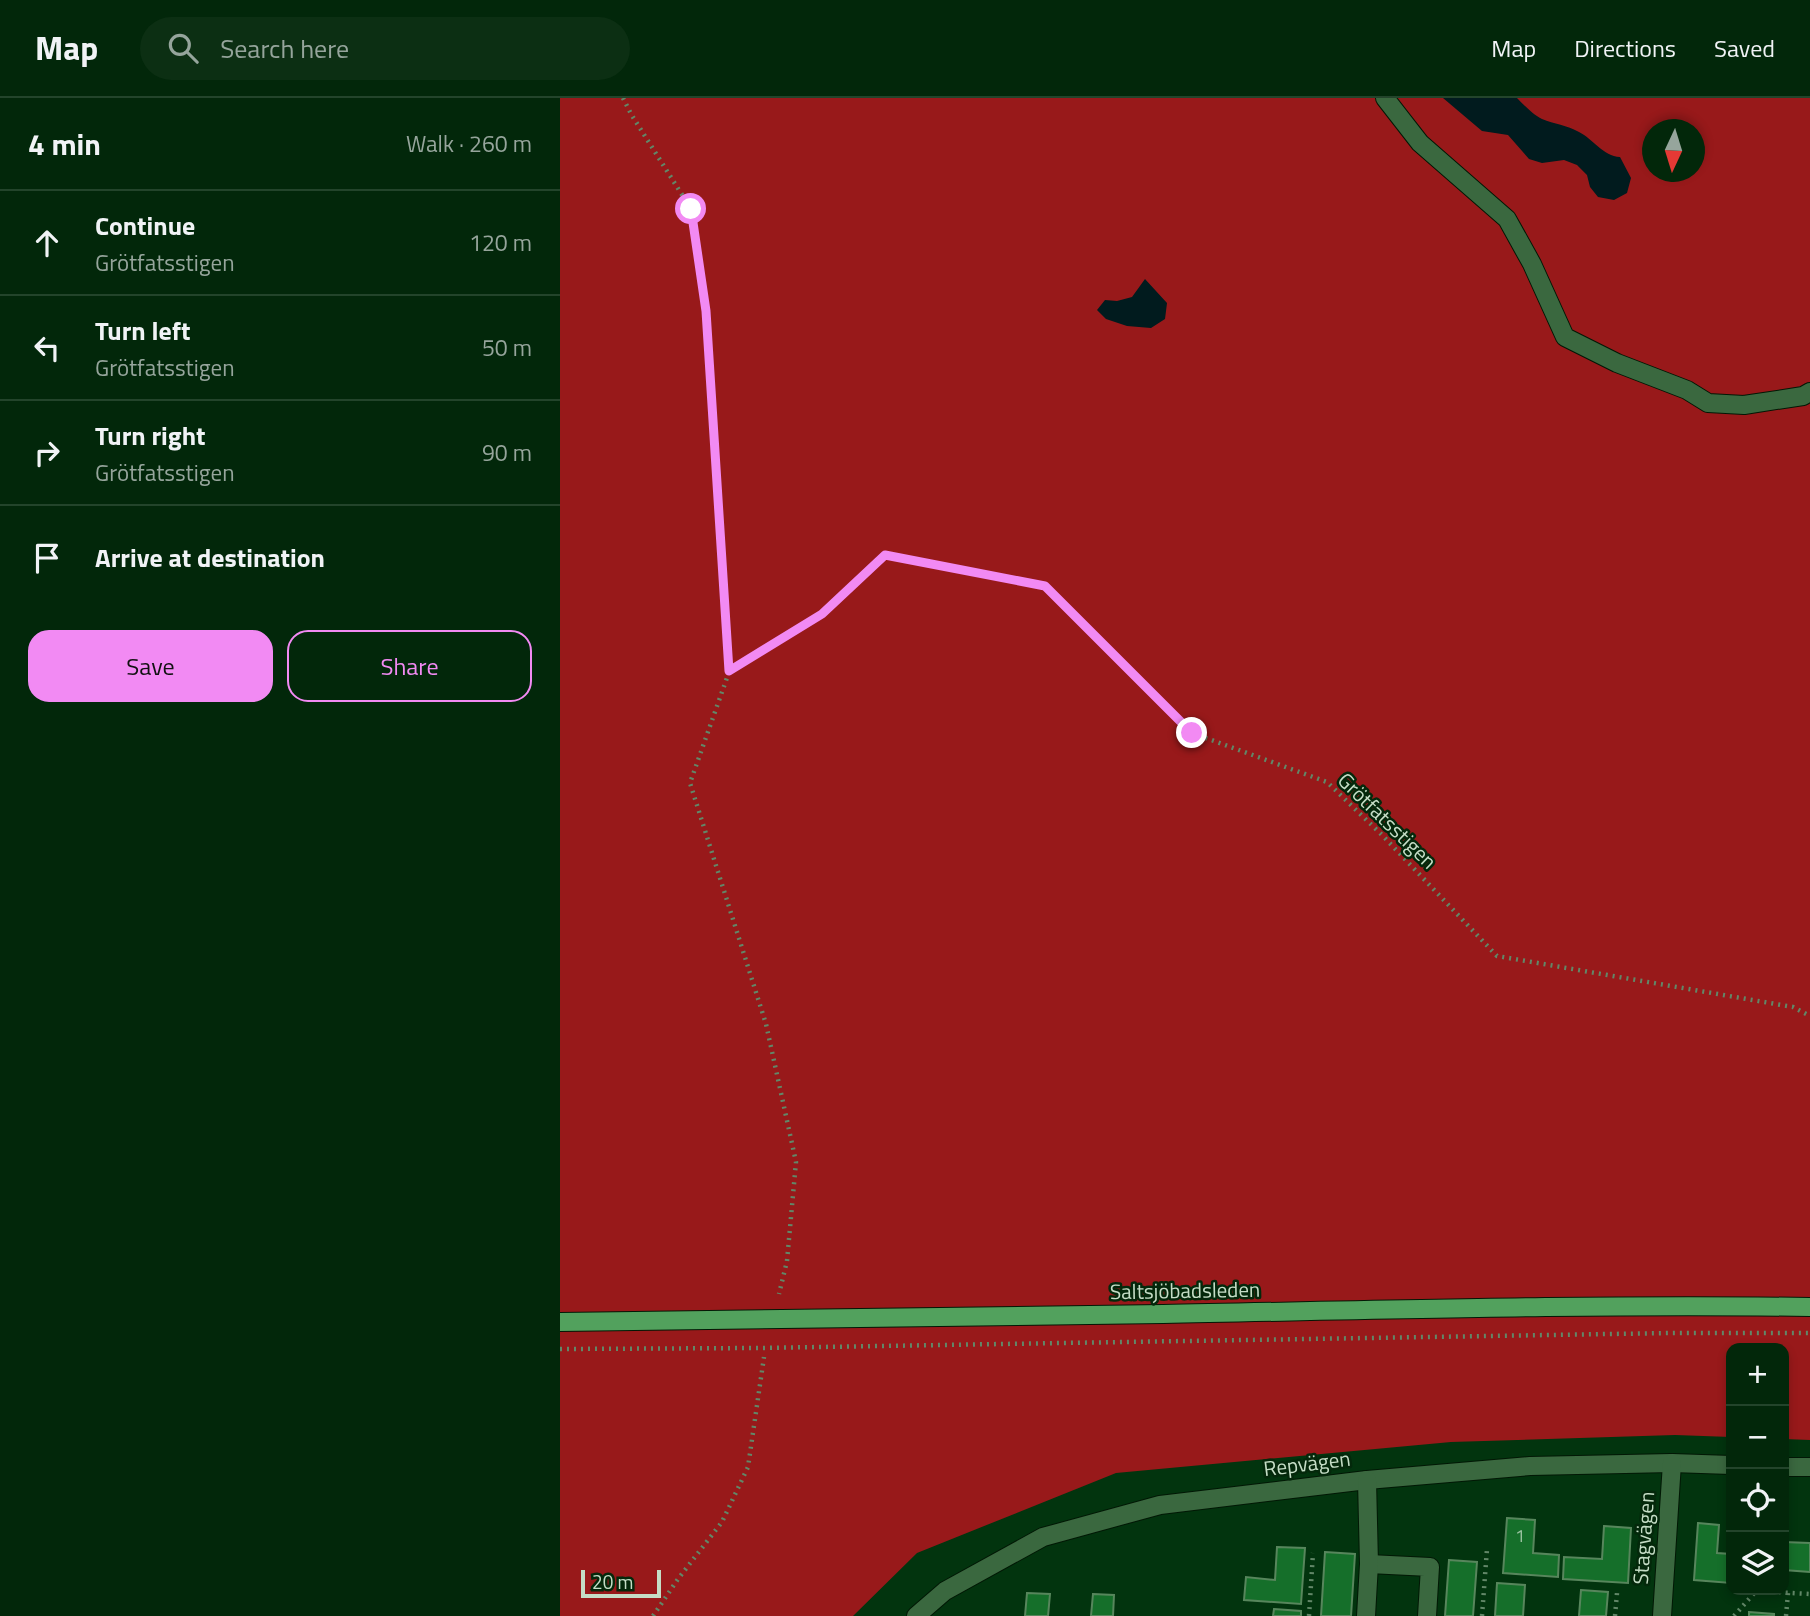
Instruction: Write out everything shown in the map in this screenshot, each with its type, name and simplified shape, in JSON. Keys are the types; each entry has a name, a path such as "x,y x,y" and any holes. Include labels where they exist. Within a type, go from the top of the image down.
{"main road":[{"name":"Saltsjöbadsleden","path":"560,1322 1500,1307 1810,1307"}],"street":[{"path":"1385,98 1420,143 1507,219 1532,264 1565,337 1616,363 1687,390 1709,402 1744,405 1802,396 1810,392"},
{"name":"Repvägen","path":"916,1616 945,1591 1043,1537 1160,1505 1367,1480 1530,1466 1672,1463 1726,1465"},
{"name":"Stagvägen","path":"1662,1616 1672,1463"},
{"path":"1789,1466 1810,1467"},
{"path":"1366,1616 1369,1564 1367,1480"},
{"path":"1369,1564 1430,1567 1427,1616"}],"path":[{"path":"623,98 691,209 706,311 729,671 690,783 766,1024 796,1161 787,1261 779,1294"},
{"name":"Grötfatsstigen","path":"729,671 822,614 885,555 1045,586 1192,733 1327,782 1382,835 1497,956 1793,1007 1810,1016"},
{"path":"560,1349 1810,1333"},
{"path":"653,1616 678,1578 722,1522 748,1466 764,1357"},
{"path":"1482,1616 1487,1549"},
{"path":"1309,1616 1313,1553"},
{"path":"1615,1616 1617,1593"},
{"path":"1789,1594 1810,1594"},
{"path":"1734,1616 1752,1595"},
{"path":"1786,1616 1788,1595"}],"shaded area":[{"path":"560,98 1810,98 1810,1440 1789,1439 1789,1343 1726,1343 1726,1437 1675,1435 1451,1442 1116,1473 917,1553 853,1616 560,1616"}],"water":[{"path":"1443,98 1517,98 1539,117 1574,130 1608,154 1620,157 1631,178 1627,193 1614,200 1598,197 1590,187 1587,175 1577,165 1564,160 1542,163 1529,159 1508,135 1482,131"},
{"path":"1145,279 1167,303 1165,319 1151,328 1127,326 1106,319 1097,310 1105,300 1117,301 1132,297"}],"building":[{"path":"1507,1518 1535,1520 1533,1553 1559,1555 1558,1577 1503,1573"},
{"path":"1698,1523 1719,1525 1717,1553 1726,1554 1726,1583 1694,1580"},
{"path":"1604,1526 1631,1528 1628,1583 1563,1579 1564,1557 1602,1559"},
{"path":"1789,1542 1810,1543 1810,1572 1789,1570"},
{"path":"1277,1547 1305,1548 1301,1604 1244,1600 1246,1577 1275,1580"},
{"path":"1325,1552 1355,1554 1351,1616 1321,1616"},
{"path":"1449,1560 1477,1562 1473,1616 1445,1616"},
{"path":"1497,1583 1525,1585 1523,1616 1495,1616"},
{"path":"1581,1590 1608,1592 1606,1616 1579,1616"},
{"path":"1027,1593 1050,1594 1048,1616 1025,1616"},
{"path":"1093,1594 1114,1595 1113,1616 1091,1616"},
{"path":"1274,1609 1301,1611 1301,1616 1273,1616"},
{"path":"1749,1612 1774,1614 1774,1616 1749,1616"}],"route":[{"path":"691,209 706,311 729,671 822,614 885,555 1045,586 1192,733"}]}
